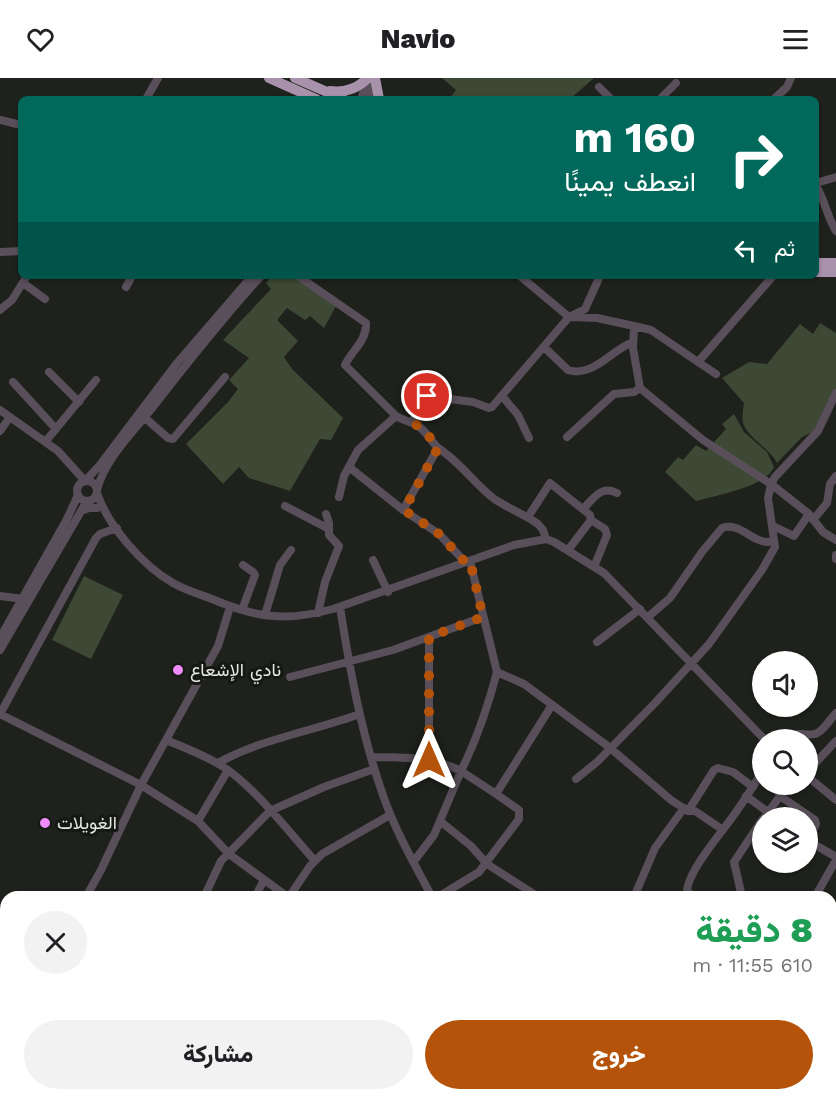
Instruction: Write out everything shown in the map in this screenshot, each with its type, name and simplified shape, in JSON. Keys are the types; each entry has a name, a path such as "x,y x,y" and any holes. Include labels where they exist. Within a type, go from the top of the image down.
{"highway":[{"path":"269,78 309,96"},
{"path":"295,78 337,96"},
{"path":"324,90 346,91 373,79 378,96"},
{"path":"819,263 836,263"},
{"path":"819,272 836,272"}],"street":[{"path":"148,96 158,78"},
{"path":"777,96 787,87 792,78"},
{"path":"363,96 373,79"},
{"path":"369,96 373,79"},
{"path":"663,96 676,83"},
{"path":"599,87 608,96"},
{"path":"0,120 18,124"},
{"path":"819,184 836,177"},
{"path":"819,190 836,231"},
{"path":"0,252 18,250"},
{"path":"0,310 12,300 25,279 45,299"},
{"path":"126,287 130,279"},
{"path":"1,634 67,519 80,485 93,473 169,373 250,279"},
{"path":"0,650 87,501 93,499 100,479 128,438 222,320 250,279"},
{"path":"302,279 366,323 361,344 345,365 396,416 424,430 438,448 450,456 478,485 495,499 528,517 543,530 546,539"},
{"path":"524,279 569,317 597,318 651,330 716,374"},
{"path":"412,422 426,396 473,402 489,408 494,406 569,317 585,309 599,279"},
{"path":"698,362 770,279"},
{"path":"634,326 633,342 640,388 703,440 771,484 811,517 823,532 836,540"},
{"path":"544,347 572,372 591,368 633,342"},
{"path":"50,372 79,402"},
{"path":"144,417 168,438 173,439 225,377"},
{"path":"46,441 96,380"},
{"path":"13,382 56,429"},
{"path":"567,437 614,394 634,392 640,388"},
{"path":"576,779 597,762 709,644 762,570 774,551 773,526 768,498 771,484 818,431 836,393"},
{"path":"502,396 518,415 529,438"},
{"path":"0,410 54,448 80,485 81,499 100,507 147,564 168,580 242,610 282,617 318,613 388,591 514,545 546,539 604,573 754,729"},
{"path":"339,497 341,484 361,446 396,416"},
{"path":"0,431 10,417"},
{"path":"404,510 438,448"},
{"path":"349,467 439,534 468,561 497,672 487,709 470,753 440,821 427,845 414,861"},
{"path":"773,526 794,536 826,503 833,490 836,476"},
{"path":"100,479 100,507"},
{"path":"80,485 93,483 100,507"},
{"path":"528,517 550,483 590,515 591,520 605,529 607,535 594,567"},
{"path":"583,509 603,490 617,493"},
{"path":"285,506 329,529"},
{"path":"81,511 100,507"},
{"path":"318,613 325,582 339,546 329,537 327,514"},
{"path":"568,550 591,520"},
{"path":"115,526 96,538 0,714 141,785 198,821 229,854 280,891"},
{"path":"648,617 670,598 722,528 732,527 743,531 761,543 774,542"},
{"path":"265,615 280,565 291,550"},
{"path":"373,560 388,591"},
{"path":"242,610 255,575 243,565"},
{"path":"0,596 23,599"},
{"path":"89,891 141,785 218,646 230,607"},
{"path":"340,607 349,663 374,769 390,815 429,891"},
{"path":"597,642 640,609"},
{"path":"290,677 349,663 483,617"},
{"path":"429,637 429,760"},
{"path":"497,672 524,684 609,747 686,810 695,812 723,830"},
{"path":"496,794 552,705"},
{"path":"818,732 836,713"},
{"path":"218,763 247,749 360,714"},
{"path":"166,740 218,763 228,770 315,861"},
{"path":"818,761 836,741"},
{"path":"371,758 405,757 451,766 519,810 520,816 487,864 475,875 450,891"},
{"path":"637,891 655,848 714,770 718,768 733,772 752,786"},
{"path":"207,891 221,861 270,812 324,787 374,769"},
{"path":"198,821 228,770"},
{"path":"818,784 836,800"},
{"path":"688,891 687,888 706,852 752,788"},
{"path":"746,796 756,807"},
{"path":"772,807 780,796 815,820 810,837 812,843 836,859 818,891"},
{"path":"293,891 315,861 330,848 390,815"},
{"path":"440,821 471,846 487,864 529,891"},
{"path":"741,891 734,862 752,835"},
{"path":"258,891 264,880"}],"green space":[{"path":"442,78 594,78 573,96 451,96 456,90"},
{"path":"269,279 297,279 336,306 324,328 310,316 305,320 287,308 277,320 298,341 284,357 292,369 343,418 331,440 320,439 290,491 249,478 239,467 223,484 186,444 238,389 229,380 249,358 223,340 271,289 266,283"},
{"path":"820,323 836,333 836,394 817,430 802,437 777,463 745,428 744,403 722,378 749,362 767,364 800,324 813,334"},
{"path":"734,414 744,432 767,452 774,467 769,474 751,485 696,501 665,472 678,457 683,460 696,445 706,451 726,429 722,424"},
{"path":"84,576 123,595 91,659 52,640"}],"place":[{"name":"نادي الإشعاع","path":"178,670"},
{"name":"الغويلات","path":"45,823"}],"route":[{"path":"427,396 412,422 424,430 438,448 404,510 439,534 465,562 470,561 483,617 429,637 429,760"}]}
